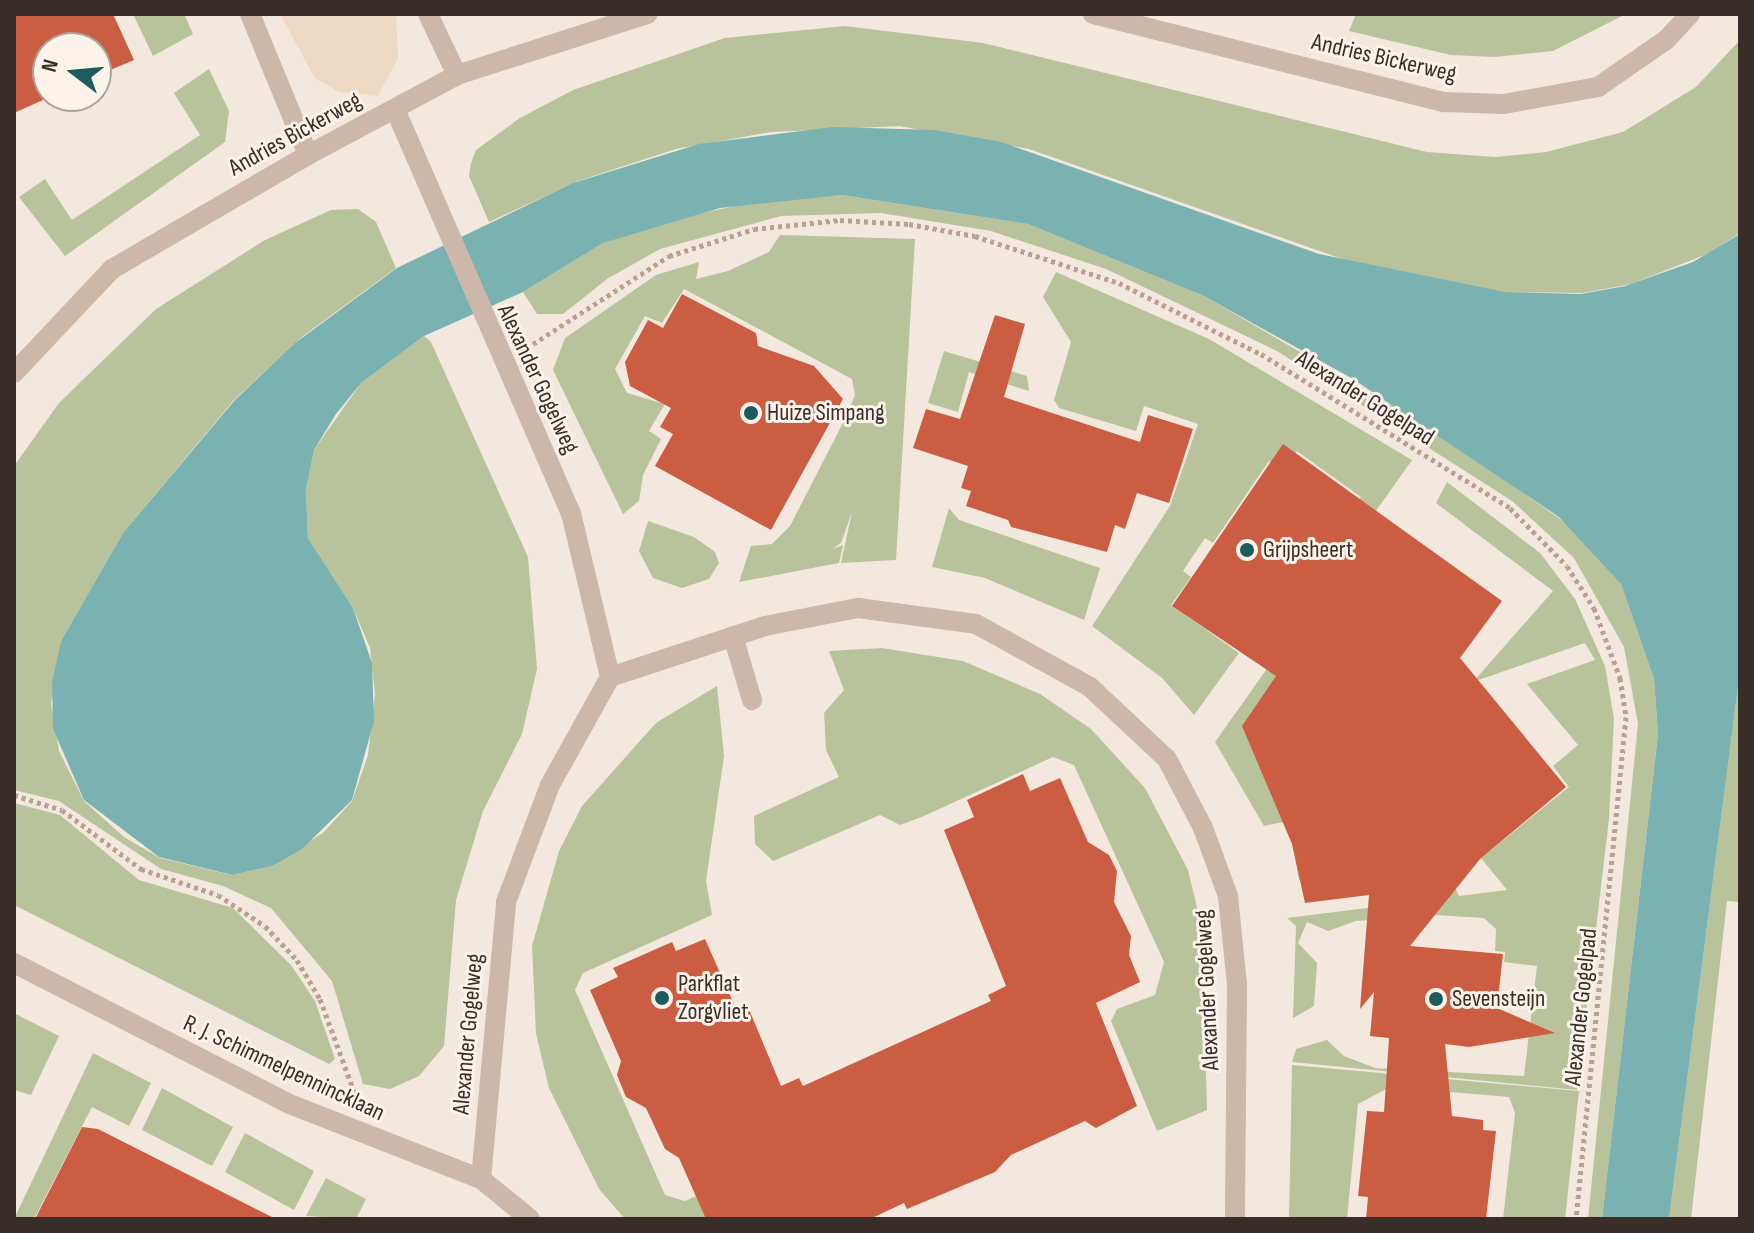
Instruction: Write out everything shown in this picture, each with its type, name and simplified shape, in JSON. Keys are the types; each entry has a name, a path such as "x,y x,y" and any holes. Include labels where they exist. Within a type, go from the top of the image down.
{"street":[{"path":"250,14 308,155"},
{"path":"428,14 457,75"},
{"name":"Andries Bickerweg","path":"14,373 112,269 308,155 457,75 647,14"},
{"name":"Andries Bickerweg","path":"1093,14 1444,102 1504,104 1598,87 1666,40 1690,14"},
{"name":"Alexander Gogelweg","path":"395,109 447,240 571,513 610,677 550,785 506,902 481,1179"},
{"name":"Alexander Gogelweg","path":"610,677 733,636 858,608 976,624 1090,687 1167,759 1203,828 1228,896 1237,985 1235,1219"},
{"path":"733,636 752,700"},
{"name":"R. J. Schimmelpennincklaan","path":"14,963 358,1135 481,1179 530,1219"}],"path":[{"name":"Alexander Gogelpad","path":"503,363 669,256 754,229 840,220 909,224 975,236 1119,283 1261,354 1510,508 1567,566 1594,608 1616,666 1626,717 1576,1219"},
{"path":"14,795 62,810 141,869 218,895 265,926 297,960 333,1024 356,1097 358,1135"}],"green space":[{"path":"133,14 184,14 193,34 153,56"},
{"path":"1356,14 1626,14 1553,51 1495,57 1451,55 1349,31"},
{"path":"845,26 983,43 1427,152 1495,157 1546,152 1623,132 1696,87 1740,40 1740,233 1707,254 1631,284 1583,293 1505,292 1368,268 1029,149 899,126 771,132 676,149 578,181 489,222 469,176 471,163 476,150 520,118 573,90 725,38"},
{"path":"209,69 229,111 225,142 65,256 19,197 45,179 72,220 200,135 174,93"},
{"path":"842,195 1028,224 1204,296 1431,428 1577,531 1621,584 1654,679 1658,733 1602,1219 1588,1219 1638,724 1624,647 1574,558 1512,501 1277,351 1106,269 991,231 881,213 781,216 660,249 607,279 563,314 537,314 523,292 603,243 663,221 759,201"},
{"path":"358,209 376,222 396,268 303,336 233,401 123,533 61,641 51,704 59,751 84,801 124,837 160,858 231,875 272,866 324,832 352,801 368,755 375,694 370,648 353,608 308,538 306,488 314,450 361,383 424,336 431,342 528,557 537,669 522,734 483,811 456,900 444,1046 419,1076 390,1089 363,1084 332,981 271,908 223,886 161,869 59,801 14,790 14,466 59,403 156,309 265,240 331,210"},
{"path":"780,235 915,239 896,560 841,563 852,512 841,543 832,549 843,545 839,563 739,582 751,546 772,544 790,526 846,417 855,395 852,379 684,289 662,323 645,316 615,369 627,393 665,404 649,431 661,439 643,475 639,501 623,514 553,370 565,338 656,275 699,262 696,279 728,271 769,252"},
{"path":"1056,272 1209,339 1412,460 1366,525 1319,560 1361,497 1297,451 1283,469 1269,461 1213,543 1205,538 1183,571 1191,577 1171,605 1239,653 1194,715 1162,678 1092,626 1170,506 1198,424 1144,406 1136,431 1059,408 1054,400 1071,342 1043,297"},
{"path":"944,351 1027,376 1029,391 969,372 958,412 928,403"},
{"path":"1447,482 1540,553 1575,599 1605,666 1614,719 1609,819 1577,1090 1292,1062 1296,1049 1327,1040 1344,1056 1375,1068 1524,1076 1537,966 1504,962 1505,952 1495,951 1496,929 1484,918 1435,915 1356,921 1328,931 1307,922 1298,943 1317,963 1314,1006 1293,1018 1296,926 1287,918 1414,902 1366,871 1299,880 1292,841 1434,842 1459,896 1507,890 1481,858 1569,787 1553,766 1578,745 1527,684 1595,660 1585,643 1473,682 1553,591 1436,503"},
{"path":"949,508 959,520 1100,568 1084,620 985,578 932,567"},
{"path":"648,521 694,537 715,552 719,563 709,579 682,588 653,578 639,551"},
{"path":"1293,632 1377,803 1264,826 1215,742"},
{"path":"882,648 963,661 1040,694 1091,729 1145,788 1188,870 1202,928 1207,1110 1157,1131 1111,1021 1117,1009 1155,995 1164,962 1074,765 1053,757 900,825 880,815 773,861 755,844 754,816 839,777 826,750 824,713 844,690 829,651"},
{"path":"1740,672 1740,902 1727,901 1691,1219 1669,1219"},
{"path":"717,686 724,756 706,881 712,915 583,973 575,990 665,1195 685,1201 725,1183 752,1219 625,1219 599,1189 549,1088 536,1034 532,946 559,851 582,806 656,723"},
{"path":"14,803 60,815 139,880 233,908 291,965 315,1001 335,1059 329,1064 14,905"},
{"path":"14,1013 59,1036 31,1095 14,1090"},
{"path":"93,1053 151,1083 129,1126 92,1107 34,1219 14,1219"},
{"path":"1292,1065 1579,1091 1565,1219 1503,1219 1515,1113 1509,1097 1390,1087 1358,1104 1347,1219 1289,1219"},
{"path":"162,1088 233,1127 212,1166 142,1130"},
{"path":"245,1133 314,1171 294,1210 225,1172"},
{"path":"326,1178 366,1199 356,1219 306,1216"}],"shaded area":[{"path":"280,14 396,14 398,58 378,96 339,92 315,78"}],"water":[{"path":"832,127 935,130 1001,142 1319,254 1505,292 1581,294 1625,286 1693,262 1740,234 1740,672 1669,1219 1602,1219 1658,734 1654,679 1621,584 1559,517 1353,379 1204,296 1028,224 842,195 720,208 603,243 523,292 424,336 361,383 336,414 314,450 306,489 308,538 353,608 372,663 374,721 352,800 302,849 272,866 232,875 159,857 84,800 53,729 52,683 61,641 123,533 234,401 295,343 397,268 573,183 699,144"}],"building":[{"path":"14,14 113,14 134,60 112,69 112,32 32,32 32,105 14,113"},
{"name":"Huize Simpang","path":"682,294 756,333 758,346 814,366 843,399 771,530 655,466 673,434 660,427 671,408 630,386 625,362 648,320 663,328"},
{"path":"995,315 1025,324 1004,397 1140,442 1148,415 1193,429 1169,503 1137,493 1125,529 1115,525 1107,552 1011,527 1008,520 966,506 971,491 961,488 968,466 913,448 926,409 960,419"},
{"path":"1283,444 1502,601 1460,658 1566,787 1480,859 1410,946 1503,954 1497,1008 1555,1033 1469,1047 1445,1044 1452,1116 1483,1120 1483,1130 1496,1131 1486,1219 1366,1219 1368,1197 1358,1196 1367,1111 1384,1112 1389,1038 1370,1036 1374,992 1360,1009 1369,895 1305,903 1292,844 1242,726 1276,676 1172,606"},
{"name":"Parkflat Zorgvliet","path":"1023,774 1030,791 1060,778 1088,842 1109,855 1117,871 1114,902 1131,936 1129,955 1140,982 1096,1003 1137,1106 1096,1128 1085,1121 1011,1155 995,1172 907,1209 904,1203 870,1219 706,1219 679,1158 665,1149 646,1108 626,1097 617,1075 621,1061 590,990 618,977 613,968 672,942 676,951 705,939 737,1011 748,1007 781,1086 799,1078 803,1086 991,1001 988,995 1006,986 944,830 974,817 967,800"},
{"path":"82,1127 98,1129 276,1219 35,1219"}],"place":[{"name":"Huize Simpang","path":"751,413"},
{"name":"Grijpsheert","path":"1247,550"},
{"name":"Parkflat Zorgvliet","path":"662,998"},
{"name":"Sevensteijn","path":"1436,999"}]}
